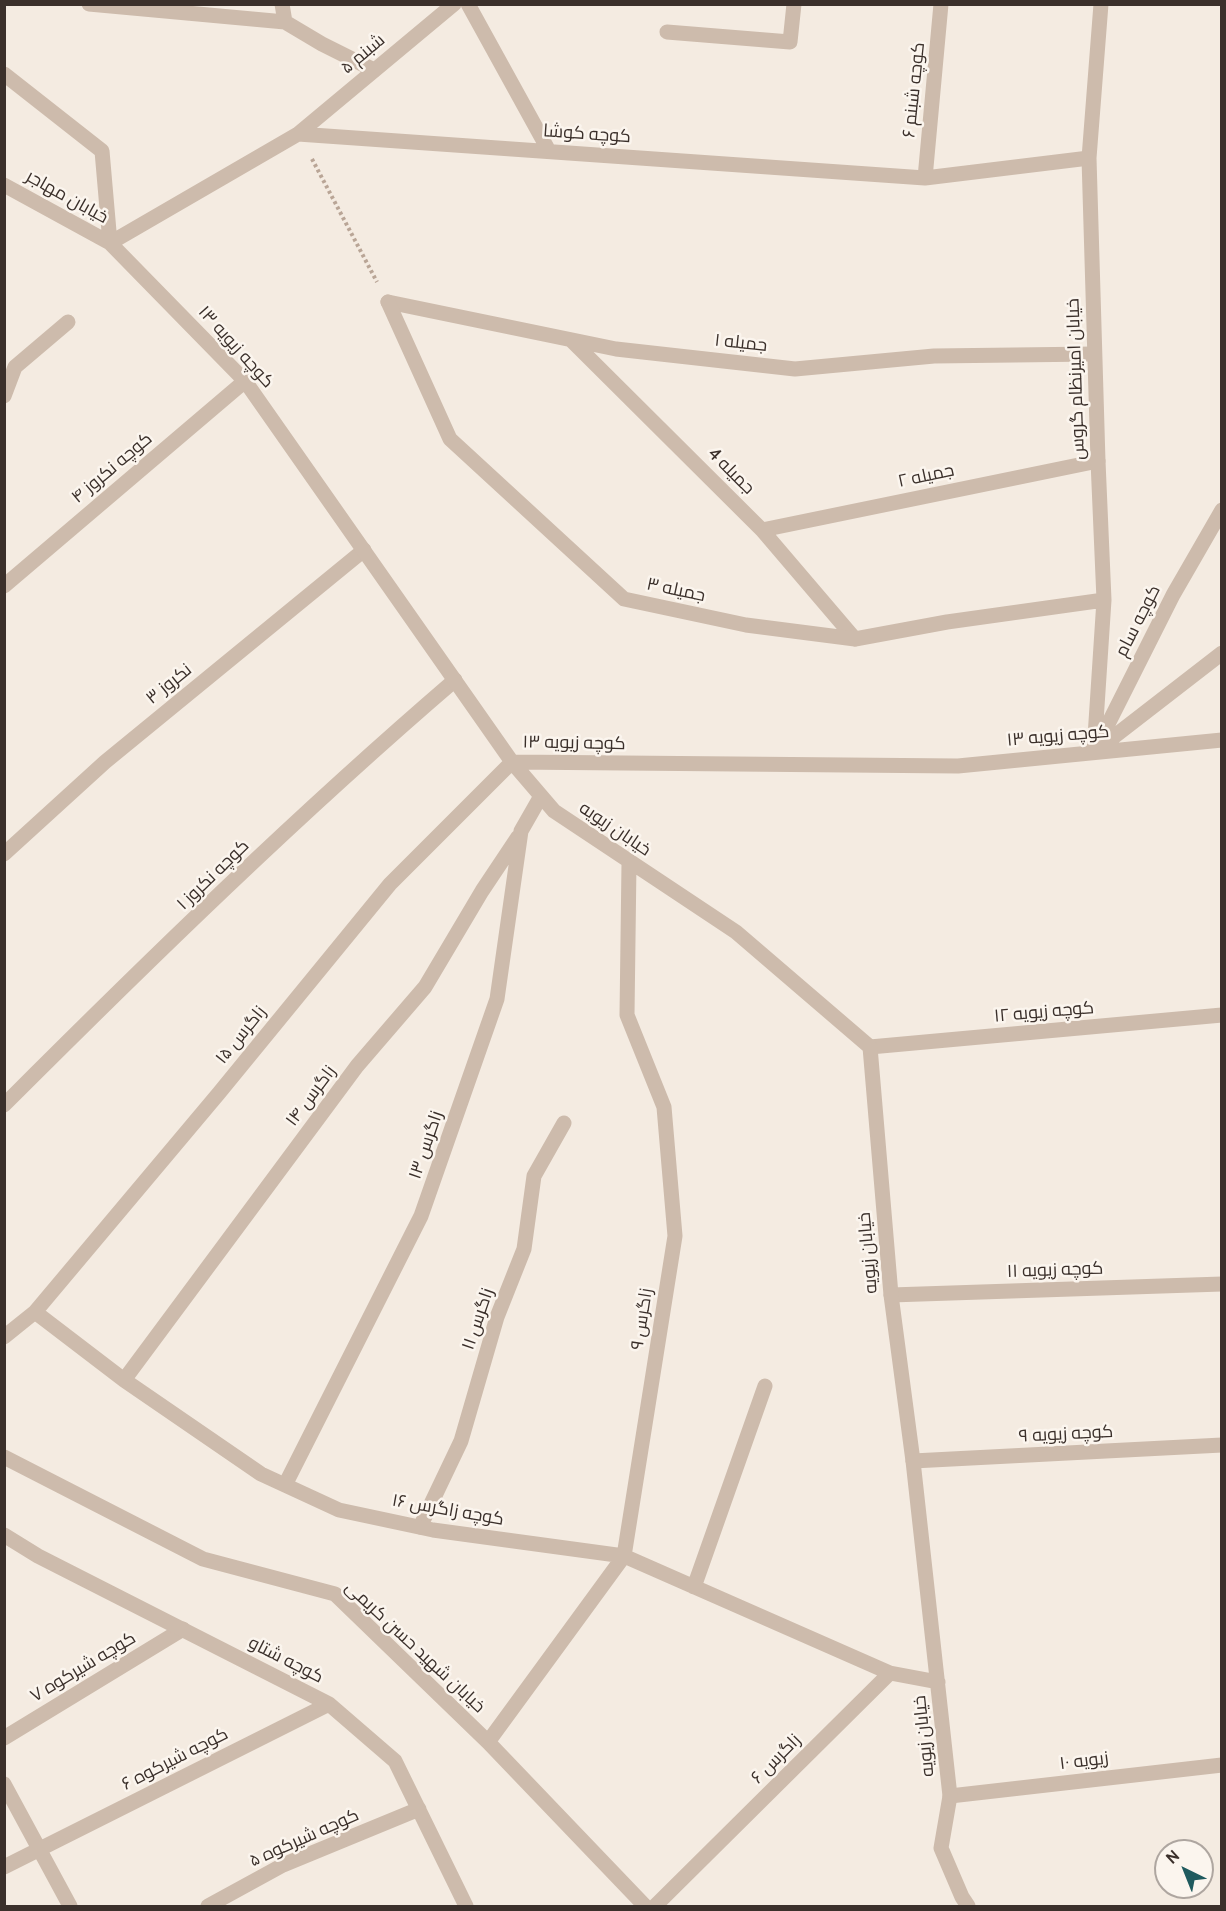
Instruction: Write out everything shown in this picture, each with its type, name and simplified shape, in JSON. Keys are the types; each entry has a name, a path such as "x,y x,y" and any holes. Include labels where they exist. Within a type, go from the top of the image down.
{"street":[{"path":"89,4 285,22 374,70"},
{"path":"282,4 285,22"},
{"name":"شبنم ۵","path":"298,134 454,4"},
{"path":"468,4 549,151"},
{"path":"667,32 790,42 794,4"},
{"name":"کوچه شبنم ۶","path":"925,178 941,4"},
{"name":"خیابان امیرنظام گروس","path":"1094,752 1104,600 1089,158 1101,4"},
{"path":"4,74 102,151 110,243 298,134"},
{"name":"کوچه کوشا","path":"298,134 925,178 1089,158"},
{"name":"خیابان مهاجر","path":"4,185 110,243"},
{"name":"کوچه زیویه ۱۳","path":"110,243 245,381 512,762 958,766 1221,740"},
{"name":"جمیله ۱","path":"388,302 616,349 795,369 934,356 1094,354"},
{"name":"جمیله ۳","path":"388,302 450,439 624,599 746,625 855,639 947,622 1104,600"},
{"path":"4,396 15,367 68,322"},
{"name":"جمیله 4","path":"571,340 762,530 855,639"},
{"name":"کوچه نکروز ۴","path":"4,586 245,381"},
{"name":"جمیله ۲","path":"762,530 1098,461"},
{"name":"کوچه سام","path":"1094,752 1173,595 1221,510"},
{"name":"نکروز ۳","path":"4,854 105,762 364,550"},
{"path":"1094,752 1221,653"},
{"name":"کوچه نکروز ۱","path":"4,1105 249,868 387,738 455,680"},
{"name":"خیابان زیویه","path":"512,762 554,811 736,932 870,1047 891,1295 913,1461 950,1796 941,1848 965,1902"},
{"name":"زاگرس ۱۵","path":"4,1336 35,1312 219,1093 390,884 512,762"},
{"name":"زاگرس ۱۳","path":"285,1485 421,1216 497,999 522,831 541,796"},
{"name":"زاگرس ۱۴","path":"124,1380 357,1066 425,987 482,891 522,831"},
{"name":"زاگرس ۹","path":"488,1742 624,1556 675,1236 664,1107 627,1016 629,863"},
{"name":"کوچه زیویه ۱۲","path":"870,1047 1221,1015"},
{"name":"زاگرس ۱۱","path":"420,1527 461,1442 497,1317 524,1249 534,1176 564,1123"},
{"name":"کوچه زیویه ۱۱","path":"891,1295 1221,1284"},
{"name":"کوچه زاگرس ۱۶","path":"35,1312 124,1380 261,1474 339,1510 420,1527 624,1556 890,1673"},
{"path":"694,1587 765,1386"},
{"name":"کوچه زیویه ۹","path":"913,1461 1221,1445"},
{"name":"خیابان شهید حسن کریمی","path":"4,1456 203,1559 335,1594 488,1742 645,1906"},
{"name":"کوچه شتاو","path":"4,1535 38,1556 329,1704 395,1761 466,1906"},
{"name":"کوچه شیرکوه ۷","path":"4,1738 183,1629"},
{"path":"890,1673 938,1682"},
{"name":"زاگرس ۶","path":"655,1906 890,1673"},
{"name":"کوچه شیرکوه ۶","path":"4,1867 329,1704"},
{"name":"زیویه ۱۰","path":"950,1796 1221,1765"},
{"path":"4,1784 70,1906"},
{"name":"کوچه شیرکوه ۵","path":"208,1906 283,1865 419,1809"},
{"path":"949,1906 965,1902"}],"path":[{"path":"298,134 388,302"}]}
